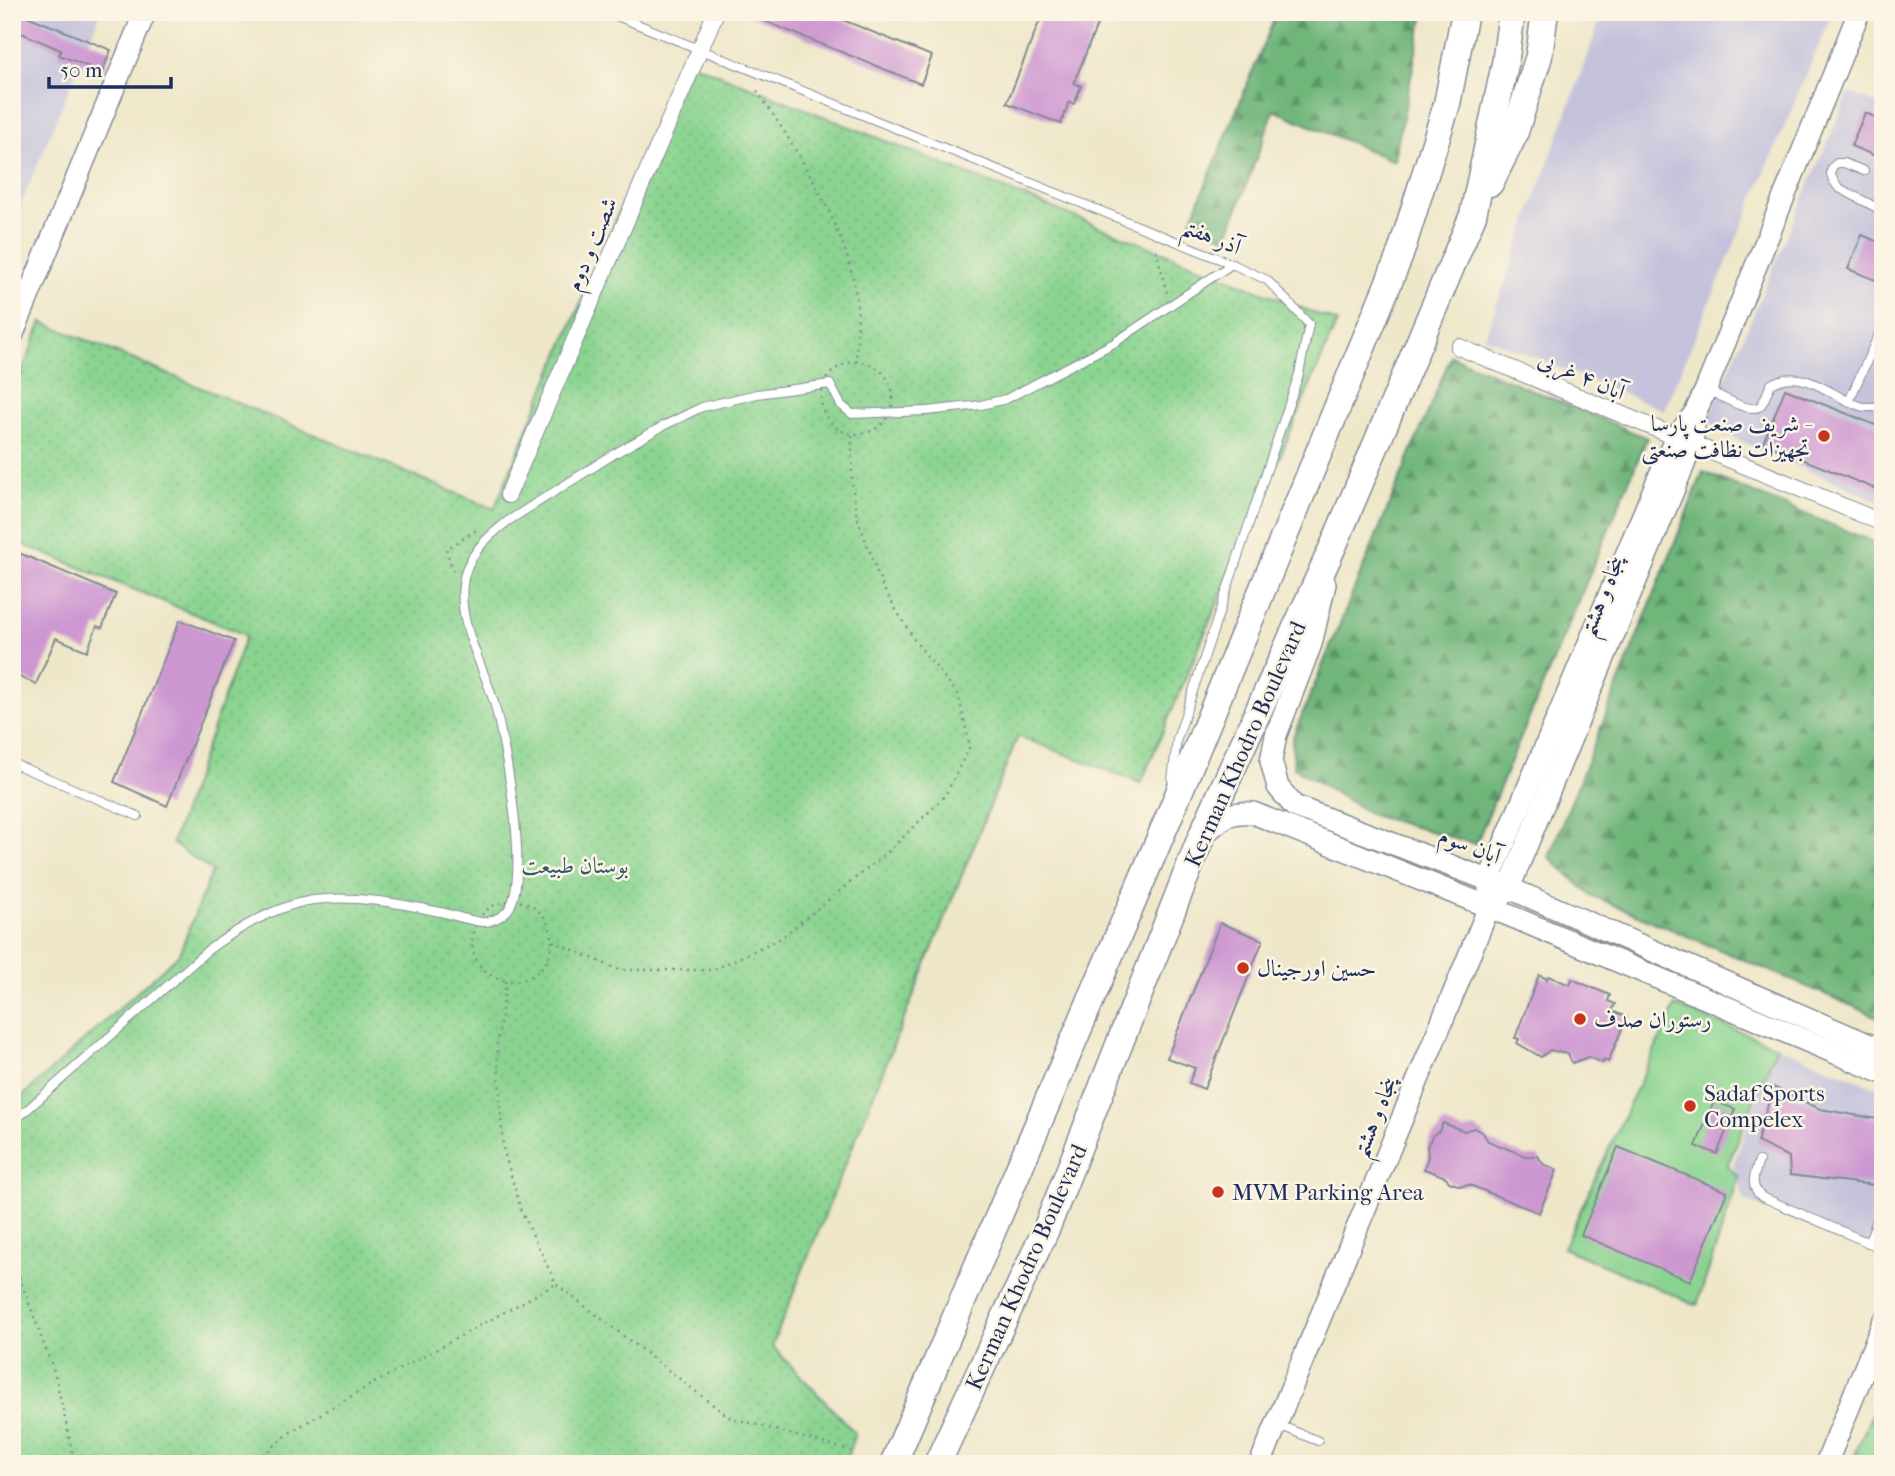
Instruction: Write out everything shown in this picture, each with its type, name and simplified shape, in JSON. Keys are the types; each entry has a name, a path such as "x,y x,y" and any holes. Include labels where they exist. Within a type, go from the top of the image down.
{"main road":[{"name":"Kerman Khodro Boulevard","path":"892,1464 1168,819 1400,255 1447,104 1465,12"},
{"name":"Kerman Khodro Boulevard","path":"937,1464 1047,1227 1202,835 1335,542 1473,215 1505,64 1512,12"},
{"path":"1473,215 1514,135 1539,56 1545,12"}],"street":[{"path":"12,336 145,12"},
{"name":"شصت و دوم","path":"508,495 716,12"},
{"name":"پنجاه و هشتم","path":"1489,907 1509,888 1695,413 1859,12"},
{"name":"آبان ۴ غربی","path":"1459,347 1883,523"},
{"name":"پنجاه و هشتم","path":"1261,1464 1489,907 1489,880 1684,442"},
{"name":"آبان سوم","path":"1335,542 1311,644 1276,735 1271,761 1278,787 1294,807 1509,888 1883,1051"},
{"path":"1202,835 1220,819 1235,811 1253,813 1489,907 1883,1073"},
{"path":"1826,1464 1883,1323"}],"lane":[{"name":"آذر هفتم","path":"607,12 1232,264 1267,280 1309,324 1299,374 1177,739 1168,819"},
{"path":"1864,171 1837,163 1831,172 1839,188 1883,211"},
{"path":"12,1123 208,950 239,928 276,911 331,898 395,903 485,922 503,915 512,907 517,886 517,860 507,764 495,705 464,620 463,585 473,554 491,534 508,521 663,426 702,407 757,394 830,384 841,405 852,414 981,405 1006,399 1114,342 1232,264"},
{"path":"1849,401 1883,325"},
{"path":"1706,389 1748,409 1756,409 1762,405 1771,384 1791,377 1806,379 1849,401 1871,408 1883,403"},
{"path":"12,763 138,816"},
{"path":"1759,1161 1753,1180 1754,1187 1762,1197 1883,1249"},
{"path":"1868,1243 1882,1208"},
{"path":"1276,1424 1318,1441"}],"path":[{"path":"757,91 813,180 844,249 857,303 856,362"},
{"path":"856,362 868,363 878,369 892,388 890,413 875,430 864,435 852,435 830,424 820,402 823,385 833,370 856,362"},
{"path":"553,941 619,970 713,970 781,938 889,851 945,796 970,746 958,694 915,641 883,588 856,514 852,480 852,435"},
{"path":"454,574 446,549 481,528"},
{"path":"520,901 521,892"},
{"path":"520,901 533,906 544,915 551,928 553,941 551,955 544,967 533,976 520,981 506,981 494,978 483,970 472,947 472,934 483,912 494,904 520,901"},
{"path":"506,981 497,1046 503,1148 521,1210 556,1284 729,1417 851,1451"},
{"path":"12,1256 55,1374 75,1464"},
{"path":"252,1464 292,1431 556,1284"}],"shaded area":[{"path":"12,12 101,12 12,226"},
{"path":"1603,12 1833,12 1664,410 1485,337"},
{"path":"1849,92 1883,106 1883,503 1716,430 1709,417"},
{"path":"1777,1046 1883,1090 1883,1254 1745,1201 1733,1165"}],"green space":[{"path":"1277,12 1424,12 1394,161 1274,110 1227,238 1190,223"},
{"name":"بوستان طبیعت","path":"683,60 1337,322 1141,783 1018,736 772,1346 855,1433 845,1464 12,1464 12,1106 179,954 212,871 172,843 246,635 12,540 12,396 42,322 494,509"},
{"path":"1451,356 1647,438 1476,844 1372,815 1294,768 1292,739"},
{"path":"1703,472 1883,546 1883,1019 1590,895 1549,857"},
{"name":"Sadaf Sports Compelex","path":"1675,1006 1777,1046 1727,1166 1739,1177 1697,1305 1563,1248"},
{"path":"1883,1386 1883,1464 1851,1464"}],"building":[{"path":"12,12 111,50 102,72 59,55 61,50 12,29"},
{"path":"823,12 932,56 921,84 744,13"},
{"path":"1043,12 1102,12 1074,83 1081,86 1074,104 1069,102 1061,124 1007,103"},
{"path":"1865,113 1883,120 1883,159 1851,146"},
{"path":"1862,235 1883,244 1883,283 1848,269"},
{"name":"شریف صنعت پارسا - تجهیزات نظافت صنعتی","path":"1785,389 1883,428 1883,492 1763,443"},
{"path":"12,550 116,594 102,628 97,626 87,651 56,638 36,684 12,674"},
{"path":"180,620 234,641 167,806 114,782"},
{"path":"1220,923 1263,940 1204,1089 1189,1083 1195,1068 1167,1058"},
{"name":"رستوران صدف","path":"1539,975 1570,985 1572,979 1610,995 1608,1001 1615,1004 1612,1011 1627,1017 1608,1062 1604,1060 1603,1063 1588,1057 1572,1063 1568,1054 1550,1050 1541,1057 1517,1043 1519,1039 1515,1038"},
{"path":"1773,1087 1820,1109 1883,1120 1883,1186 1790,1175 1789,1157 1757,1142"},
{"path":"1714,1101 1735,1109 1717,1154 1696,1146"},
{"path":"1443,1123 1464,1131 1474,1128 1483,1133 1488,1141 1525,1156 1538,1156 1543,1164 1557,1170 1539,1213 1470,1185 1460,1186 1449,1182 1446,1177 1424,1169 1428,1157 1427,1146"},
{"path":"1618,1147 1727,1192 1690,1281 1581,1235"}],"place":[{"name":"شریف صنعت پارسا - تجهیزات نظافت صنعتی","path":"1824,436"},
{"name":"حسین اورجینال","path":"1243,968"},
{"name":"رستوران صدف","path":"1580,1019"},
{"name":"Sadaf Sports Compelex","path":"1690,1106"},
{"name":"MVM Parking Area","path":"1218,1192"}]}
